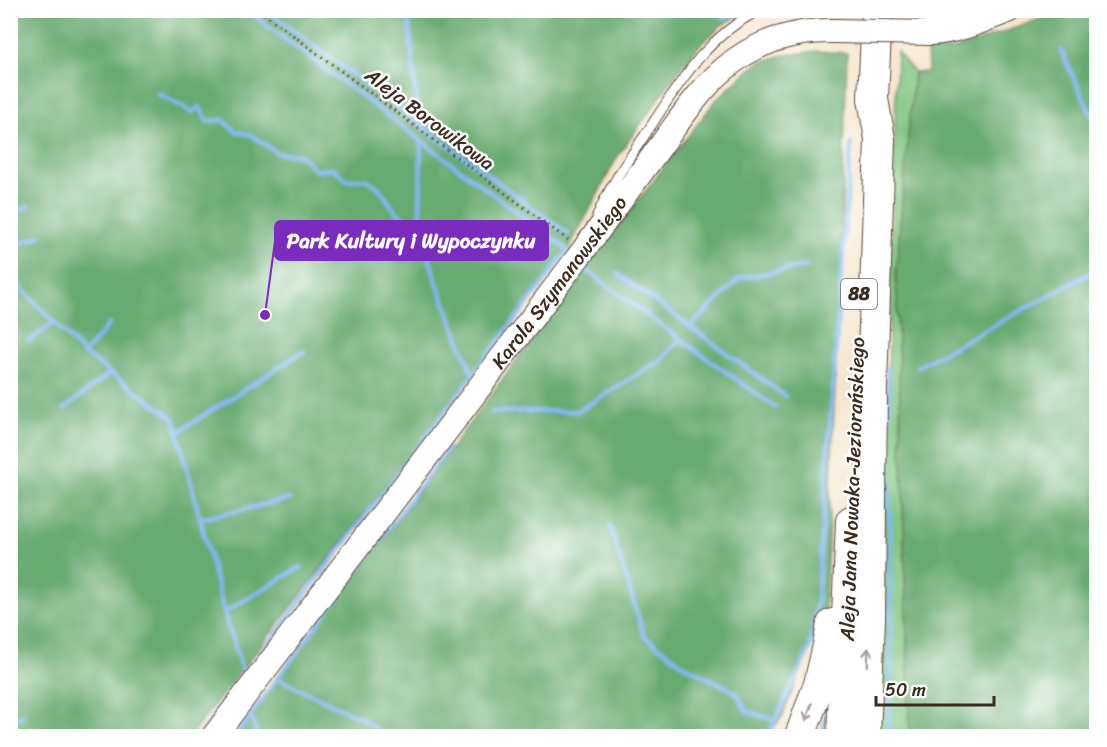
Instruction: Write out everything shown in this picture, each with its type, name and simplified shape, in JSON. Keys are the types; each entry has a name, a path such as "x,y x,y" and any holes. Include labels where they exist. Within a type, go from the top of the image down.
{"main road":[{"name":"Aleja Jana Nowaka-Jeziorańskiego","path":"842,736 864,136 873,99 877,10"},
{"name":"Aleja Jana Nowaka-Jeziorańskiego","path":"865,736 870,620 872,387 880,139 873,99"},
{"path":"800,736 819,684 829,641 852,490"}],"street":[{"name":"Karola Szymanowskiego","path":"214,736 583,252 699,95 724,68 755,48 775,39 801,33 834,31 941,33 1010,10"}],"lane":[{"path":"583,252 602,206 621,169 683,78 727,31 761,10"}],"path":[{"name":"Aleja Borowikowa","path":"259,10 583,252"}],"green space":[{"path":"1065,10 1096,11 1096,736 910,736 896,271 914,72 928,72 927,50 956,49"},
{"path":"10,11 747,11 722,25 701,44 681,68 619,154 566,254 190,736 11,736"},
{"path":"817,51 847,53 840,280 825,609 782,717 767,736 236,736 585,269 716,100 760,62 784,55"},
{"path":"897,52 914,72 896,271 910,736 878,736"}],"waterway":[{"path":"198,736 568,250 246,10"},
{"path":"266,10 568,234"},
{"path":"418,123 409,20 420,10"},
{"path":"686,10 719,14 725,18 739,10"},
{"path":"1061,51 1096,124"},
{"path":"158,94 192,112 200,107 207,121 223,120 235,131 251,135 277,153 301,155 316,171 332,168 347,180 366,179 378,187 396,212 420,229 437,283 473,375"},
{"path":"420,229 421,141"},
{"path":"768,736 810,647 817,601 851,144"},
{"path":"10,217 28,206"},
{"path":"10,247 40,236"},
{"path":"690,327 740,278 807,266"},
{"path":"492,412 578,411 661,360 680,339 585,269 580,271"},
{"path":"917,367 1096,270"},
{"path":"618,274 785,396"},
{"path":"10,276 84,354 174,418 224,612 244,676"},
{"path":"29,341 54,322"},
{"path":"84,354 109,324"},
{"path":"680,339 775,407"},
{"path":"178,432 304,351"},
{"path":"887,369 891,658 889,736"},
{"path":"64,409 110,373"},
{"path":"235,736 448,448"},
{"path":"200,519 290,499"},
{"path":"610,526 644,636 684,665 737,693 746,711 774,720"},
{"path":"224,612 301,567"},
{"path":"279,679 363,719 385,736"},
{"path":"822,736 828,701"},
{"path":"10,721 23,715"},
{"path":"251,716 257,736"}],"place":[{"name":"Park Kultury i Wypoczynku","path":"265,315"}]}
